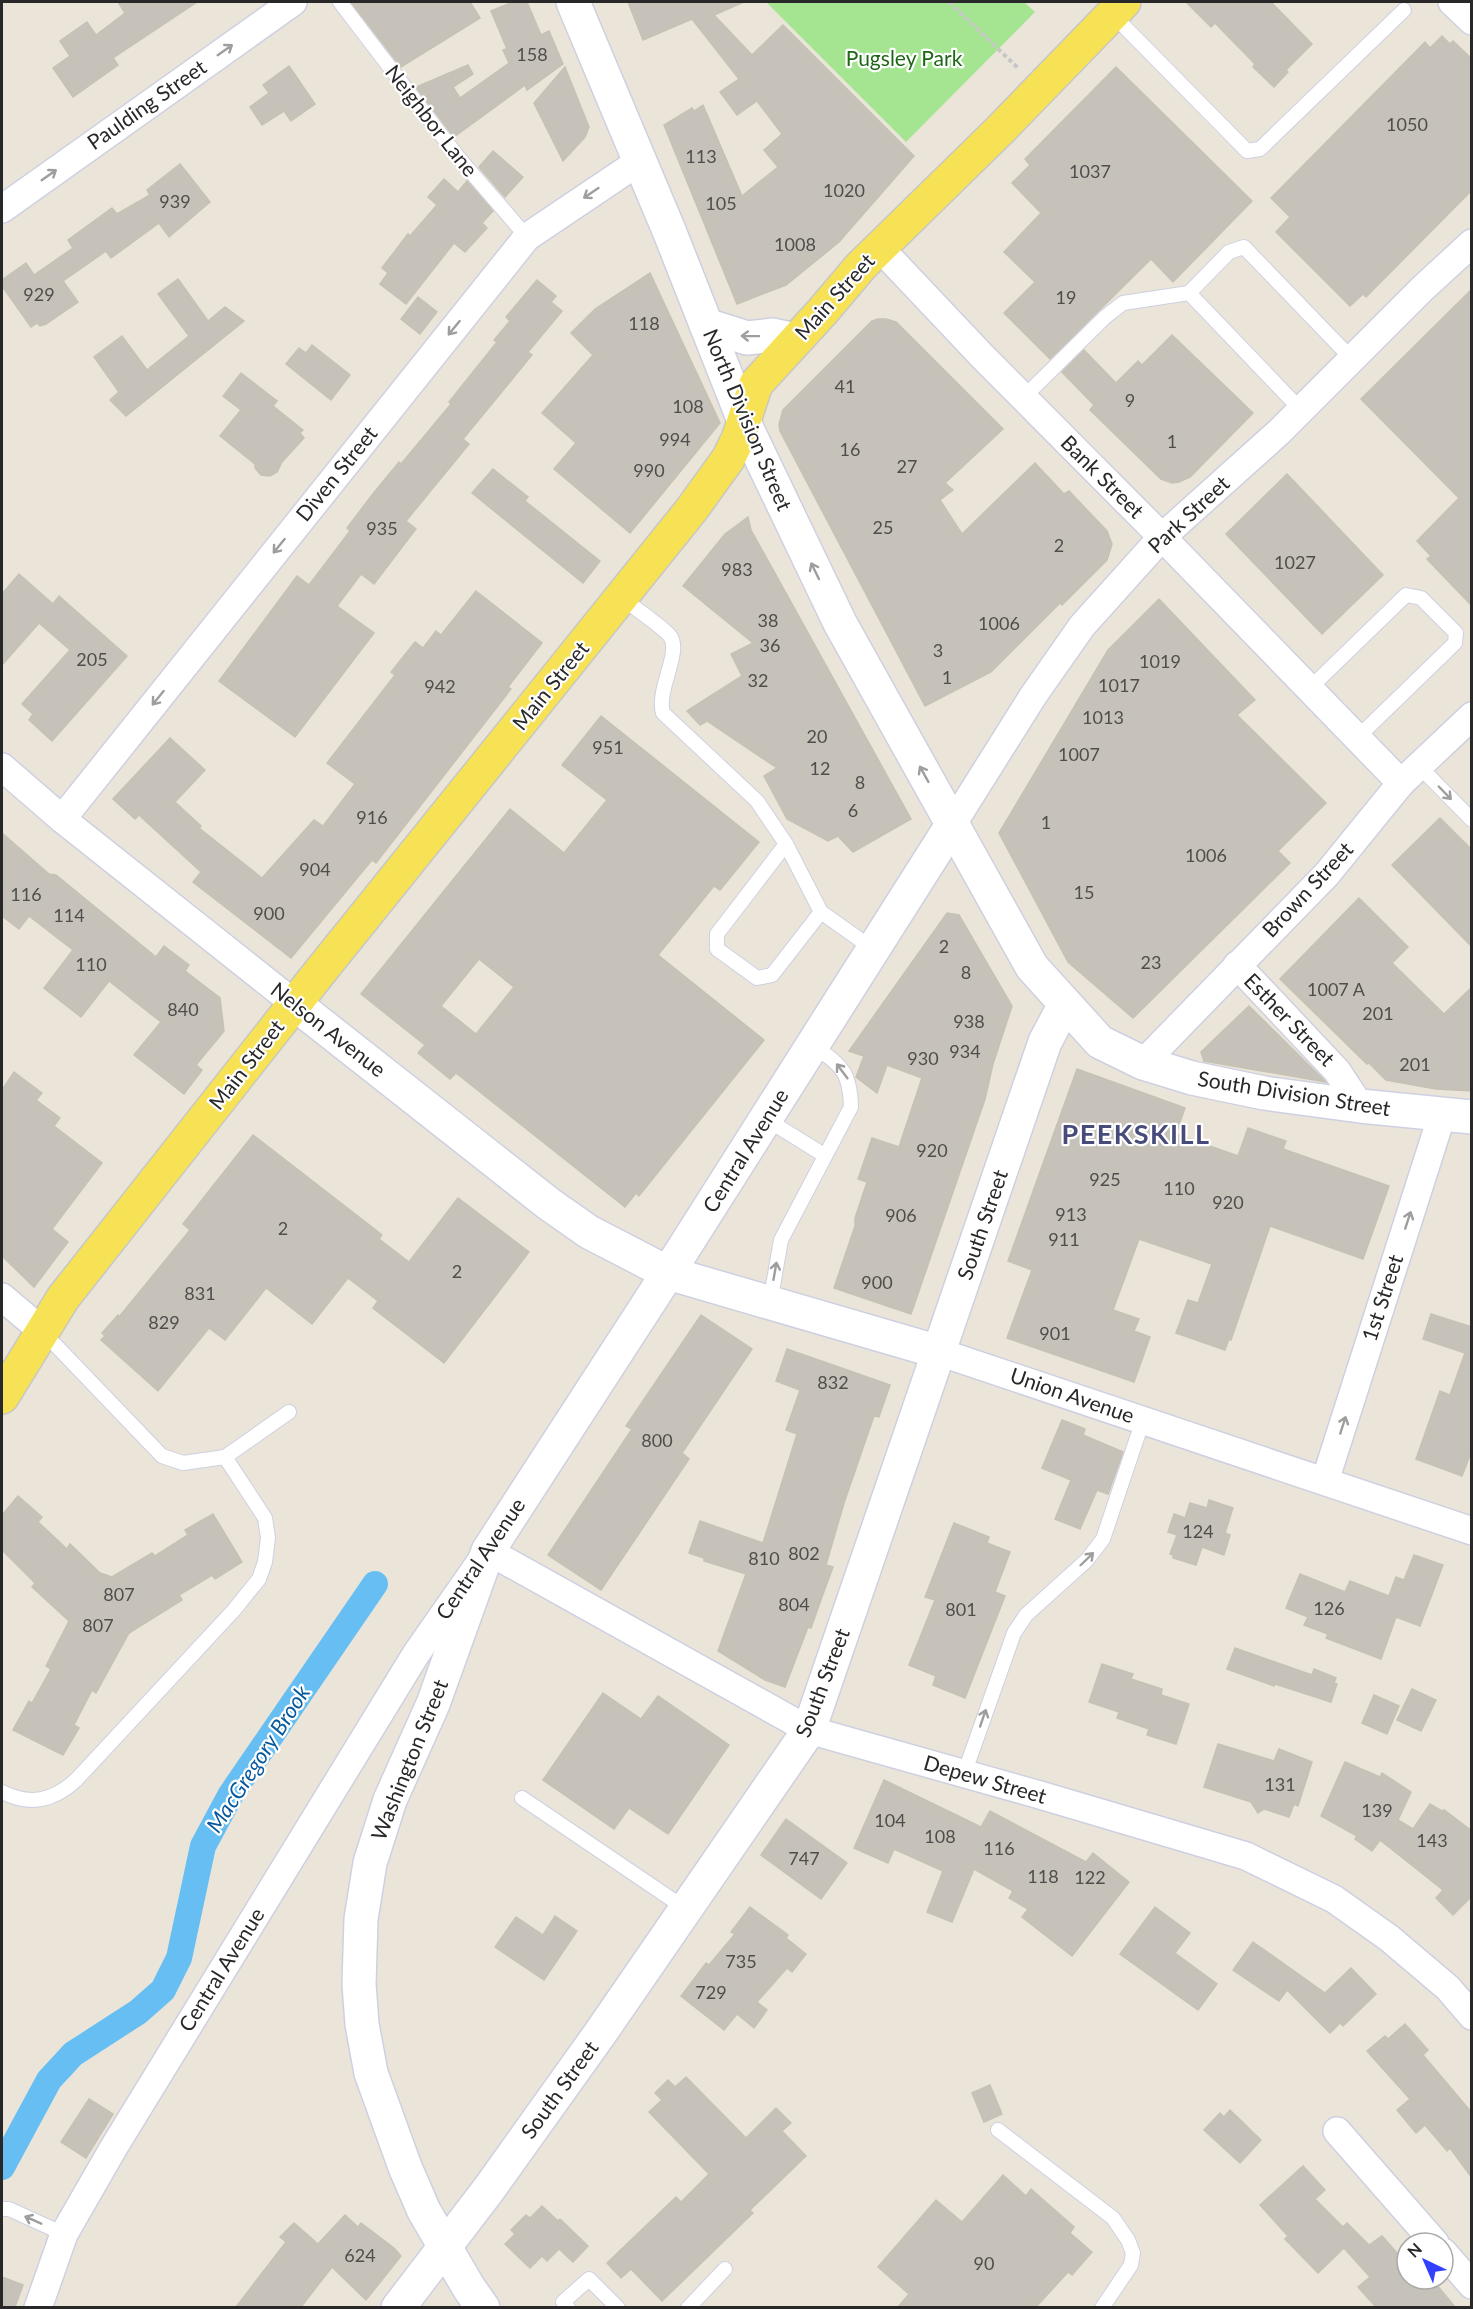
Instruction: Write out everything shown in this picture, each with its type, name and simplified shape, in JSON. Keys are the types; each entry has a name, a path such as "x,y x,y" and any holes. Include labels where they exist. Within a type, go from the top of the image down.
{"main road":[{"name":"Main Street","path":"2,1397 41,1330 63,1298 622,598 728,459 738,439 756,384 879,247 1000,130 1118,8"}],"street":[{"name":"Paulding Street","path":"2,209 293,2"},
{"name":"North Division Street","path":"573,2 640,161 743,420 840,623 952,825"},
{"path":"1452,2 1472,21"},
{"name":"Diven Street","path":"62,819 526,237 640,161"},
{"name":"Park Street","path":"952,825 1033,696 1082,626 1162,537 1301,410 1472,243"},
{"name":"Bank Street","path":"879,247 1023,398 1357,738 1410,775"},
{"path":"706,325 747,338 773,335 796,340"},
{"name":"Brown Street","path":"1143,1063 1327,874 1410,775 1472,716"},
{"name":"Nelson Avenue","path":"4,774 549,1204 589,1232 668,1274"},
{"name":"Central Avenue","path":"38,2307 64,2234 120,2137 410,1664 488,1551 668,1274 952,825"},
{"name":"South Division Street","path":"952,825 1032,967 1100,1042 1143,1063 1192,1078 1264,1093 1457,1116"},
{"name":"Esther Street","path":"1237,965 1337,1071 1360,1106"},
{"name":"South Street","path":"398,2307 489,2189 600,2035 809,1730 1045,1042 1065,1004"},
{"name":"1st Street","path":"1325,1481 1457,1116"},
{"name":"Union Avenue","path":"668,1274 939,1352 1472,1531"},
{"path":"2,1297 41,1330"},
{"name":"Depew Street","path":"488,1551 809,1730 1052,1798 1256,1861 1335,1899 1380,1932 1448,1988 1472,2016"},
{"name":"Washington Street","path":"483,2307 469,2289 424,2211 405,2167 371,2073 362,2024 359,1984 361,1919 370,1863 390,1800 433,1704 488,1551"},
{"path":"1337,2131 1424,2231"},
{"path":"1455,2266 1472,2285"}],"lane":[{"name":"Neighbor Lane","path":"340,2 458,157 526,237"},
{"path":"1118,8 1246,151 1260,149 1404,10"},
{"path":"1023,398 1105,317 1123,303 1188,293 1229,252 1244,246 1352,359"},
{"path":"1188,293 1301,410"},
{"path":"1309,689 1406,595 1420,598 1456,633 1455,643 1357,738"},
{"path":"622,598 670,637 674,650 660,702 663,713 757,801 786,844 821,912 873,949"},
{"path":"1410,775 1472,820"},
{"path":"786,844 717,934 717,949 757,978 772,975 821,912"},
{"path":"770,1303 781,1240 851,1107 851,1086 846,1073 813,1045"},
{"path":"766,1119 824,1155"},
{"path":"41,1330 162,1456 183,1463 225,1457 289,1412"},
{"path":"964,1774 1014,1633 1026,1615 1087,1560 1103,1539 1143,1420"},
{"path":"2,1792 29,1800 43,1799 62,1793 234,1610 259,1579 265,1562 268,1538 264,1518 225,1457"},
{"path":"522,1798 686,1909"},
{"path":"998,2130 1113,2218 1128,2240 1132,2253 1131,2265 1102,2307"},
{"path":"2,2209 9,2209 64,2234"},
{"path":"688,2307 725,2269"},
{"path":"568,2307 563,2302 589,2279 618,2307"}],"path":[{"path":"949,2 1040,88"}],"green space":[{"name":"Pugsley Park","path":"766,2 1024,2 1035,12 906,142"}],"building":[{"path":"118,2 197,2 113,58 118,65 73,97 53,68 70,56 60,41 87,22 96,35 125,13"},
{"path":"351,2 470,2 480,18 401,67"},
{"path":"513,2 527,2 541,35 549,31 563,64 527,90 525,85 454,137 416,87 468,65 473,74 453,87 460,98 509,63 503,50 507,49 491,11"},
{"path":"628,2 744,2 714,15 752,55 783,25 914,156 839,242 786,285 737,304 664,125 692,108 694,111 703,105 742,196 778,167 764,150 782,134 757,101 737,115 720,92 739,79 692,19 643,40"},
{"path":"1186,2 1271,2 1312,44 1286,70 1288,72 1274,87 1253,67 1255,64 1215,23 1211,27"},
{"path":"1442,36 1450,44 1453,41 1472,59 1472,190 1366,297 1363,294 1350,306 1276,232 1290,217 1271,198 1425,42 1430,48"},
{"path":"289,66 315,104 291,121 284,111 262,125 250,107 269,93 263,85"},
{"path":"565,67 589,127 585,137 563,161 534,103"},
{"path":"1116,67 1252,201 1173,282 1151,259 1050,359 1004,313 1035,282 1004,252 1041,213 1012,183 1030,165 1025,159"},
{"path":"493,151 523,177 505,197 479,167"},
{"path":"180,164 210,202 169,237 159,223 111,258 106,251 63,281 78,302 46,324 40,326 37,323 31,327 2,286 2,280 26,263 34,275 73,248 68,240 112,208 117,214 150,195 147,190"},
{"path":"444,179 458,192 467,181 493,211 482,223 487,228 465,252 454,243 406,304 380,284 388,273 382,268 408,234 410,236 437,205 428,197"},
{"path":"650,273 720,423 630,533 554,469 576,443 542,413 593,355 571,333 595,309"},
{"path":"178,279 208,321 225,307 244,321 126,416 110,400 119,392 94,357 122,336 147,370 189,336 158,294"},
{"path":"537,280 556,296 551,302 562,311 528,352 532,355 463,439 469,444 406,521 416,529 374,584 361,574 337,606 374,633 295,737 219,681 297,576 309,585 350,531 347,528 372,495 451,404 449,402 497,342 494,340 510,321 506,317"},
{"path":"1472,289 1472,606 1427,559 1431,556 1417,541 1459,498 1361,399"},
{"path":"418,297 437,312 420,334 401,319"},
{"path":"878,319 896,322 1003,429 945,483 953,490 940,500 962,534 1035,463 1064,494 1069,491 1107,531 1112,544 1107,560 991,672 925,706 780,431 779,424 783,410 872,321"},
{"path":"1172,335 1253,413 1190,477 1172,483 1161,479 1090,410 1094,405 1062,372 1084,350 1116,383 1138,361 1142,365"},
{"path":"312,345 350,375 331,400 286,364 299,348 306,353"},
{"path":"241,373 277,401 273,406 303,430 300,433 304,438 282,462 277,472 270,476 261,475 255,468 255,464 220,436 241,410 223,396"},
{"path":"493,469 528,497 525,501 600,561 583,583 472,493"},
{"path":"1287,474 1383,575 1322,634 1226,534"},
{"path":"748,517 751,530 911,819 853,852 838,836 828,841 787,819 764,776 777,768 707,721 700,725 687,711 742,676 731,654 753,643 683,586 725,534"},
{"path":"19,574 53,604 59,596 127,656 52,741 29,720 33,714 22,704 70,650 39,623 2,665 2,594"},
{"path":"476,591 542,643 508,687 511,689 376,863 372,860 291,958 193,882 201,872 139,815 135,819 113,799 170,738 205,770 175,802 201,826 199,828 262,878 314,820 323,826 355,784 327,763 395,675 391,672 415,642 423,648 436,631 441,635"},
{"path":"1159,599 1255,700 1237,715 1326,803 1278,851 1290,863 1133,1018 1068,962 999,833 1108,650"},
{"path":"601,716 759,842 720,890 714,886 658,955 764,1040 639,1196 636,1193 625,1207 456,1073 450,1079 418,1053 425,1045 361,994 510,809 564,853 607,800 562,765","holes":["479,959 514,987 476,1034 441,1006"]},
{"path":"1440,818 1472,850 1472,947 1392,865"},
{"path":"2,833 49,874 56,875 156,957 164,946 189,965 185,971 220,998 224,1031 196,1065 202,1070 184,1094 134,1055 161,1022 109,981 81,1017 44,988 73,950 29,916 19,929 2,916"},
{"path":"1359,898 1408,947 1392,963 1444,1014 1472,987 1472,1091 1436,1089 1386,1080 1280,979"},
{"path":"947,913 959,915 1012,1006 993,1064 985,1099 911,1314 834,1288 867,1182 858,1179 872,1138 899,1147 922,1078 887,1065 877,1093 856,1077 864,1056 849,1051"},
{"path":"1249,1006 1326,1082 1204,1061 1201,1052"},
{"path":"1077,1069 1185,1108 1176,1134 1238,1156 1248,1128 1286,1141 1283,1149 1389,1186 1363,1259 1270,1226 1231,1340 1229,1339 1225,1350 1176,1333 1188,1300 1198,1303 1212,1264 1139,1239 1113,1310 1139,1319 1134,1331 1150,1337 1134,1382 1007,1338 1032,1270 1008,1261"},
{"path":"14,1072 42,1093 36,1100 60,1118 54,1126 102,1163 52,1229 68,1242 34,1287 2,1256 2,1090"},
{"path":"253,1135 382,1235 379,1239 409,1262 458,1198 529,1252 444,1363 373,1308 378,1301 348,1278 312,1324 266,1288 225,1340 209,1328 158,1391 101,1340 105,1336 102,1333 118,1315 119,1317 190,1230 183,1224"},
{"path":"1431,1314 1472,1327 1472,1450 1462,1476 1416,1459 1440,1391 1450,1395 1465,1353 1423,1339"},
{"path":"701,1315 752,1349 682,1453 689,1459 601,1590 548,1555 632,1429 626,1426"},
{"path":"787,1349 890,1385 879,1417 874,1416 844,1503 826,1565 833,1567 811,1628 808,1627 785,1687 765,1680 718,1651 746,1574 704,1561 704,1558 689,1553 700,1521 763,1543 797,1434 786,1430 800,1390 776,1381"},
{"path":"1062,1420 1085,1429 1083,1435 1123,1452 1108,1494 1097,1490 1080,1529 1055,1519 1071,1480 1042,1468"},
{"path":"18,1496 42,1517 38,1522 67,1549 70,1544 100,1573 112,1577 152,1553 155,1556 188,1535 185,1530 213,1514 242,1562 215,1579 212,1575 179,1595 182,1600 129,1633 96,1693 92,1690 74,1725 79,1728 63,1755 13,1730 29,1701 32,1703 51,1669 46,1666 69,1621 32,1587 35,1583 2,1550 2,1515"},
{"path":"1209,1500 1233,1508 1225,1533 1230,1535 1224,1555 1202,1547 1196,1565 1173,1558 1170,1554 1177,1535 1168,1532 1174,1514 1185,1518 1190,1503 1207,1508"},
{"path":"954,1523 989,1537 987,1543 1010,1552 995,1592 1005,1596 965,1698 933,1685 936,1676 909,1665 935,1600 925,1597"},
{"path":"1414,1555 1443,1565 1420,1626 1396,1617 1381,1659 1326,1638 1328,1634 1304,1625 1308,1617 1286,1608 1300,1574 1345,1592 1350,1581 1389,1596 1396,1577 1404,1580"},
{"path":"1235,1648 1312,1675 1314,1669 1336,1678 1334,1683 1337,1684 1331,1702 1275,1684 1274,1686 1227,1669"},
{"path":"1102,1664 1133,1674 1131,1679 1162,1689 1161,1695 1189,1704 1176,1744 1147,1735 1149,1729 1117,1718 1119,1712 1089,1702"},
{"path":"1412,1689 1436,1700 1421,1731 1397,1720"},
{"path":"603,1693 641,1719 658,1696 729,1745 668,1834 629,1808 614,1829 543,1780"},
{"path":"1374,1695 1399,1706 1387,1734 1362,1723"},
{"path":"1218,1744 1274,1761 1279,1749 1312,1762 1298,1806 1294,1804 1289,1817 1264,1809 1258,1813 1251,1802 1204,1787"},
{"path":"1345,1762 1380,1777 1382,1773 1411,1792 1398,1820 1413,1829 1430,1804 1444,1810 1472,1831 1472,1896 1453,1915 1436,1898 1443,1890 1380,1840 1372,1851 1355,1839 1357,1836 1321,1816"},
{"path":"884,1780 981,1827 990,1811 1086,1862 1093,1853 1129,1882 1072,1956 1022,1917 1028,1909 1009,1898 1013,1891 974,1869 952,1922 927,1912 943,1871 894,1849 888,1863 854,1848"},
{"path":"786,1819 847,1863 821,1899 761,1855"},
{"path":"750,1907 788,1935 786,1938 806,1954 792,1972 787,1968 757,2002 767,2010 754,2028 737,2014 724,2030 681,1996 706,1963 709,1965 735,1934 731,1932"},
{"path":"1155,1907 1190,1933 1175,1953 1217,1984 1198,2010 1120,1954"},
{"path":"555,1916 577,1931 544,1980 495,1947 516,1917 543,1935"},
{"path":"1253,1942 1325,1993 1351,1968 1376,1994 1343,2026 1340,2023 1330,2033 1287,1990 1279,2001 1233,1970"},
{"path":"1405,2024 1428,2050 1423,2055 1472,2113 1472,2178 1450,2148 1447,2151 1425,2125 1416,2133 1397,2110 1410,2099 1367,2051 1385,2036 1388,2039"},
{"path":"686,2077 746,2138 776,2108 791,2123 782,2131 806,2156 750,2210 753,2213 662,2301 631,2269 621,2278 607,2263 676,2197 681,2202 709,2174 649,2112 662,2100 655,2093 668,2080 675,2087"},
{"path":"990,2085 1002,2114 984,2122 972,2093"},
{"path":"89,2099 113,2114 86,2158 61,2142"},
{"path":"1230,2110 1261,2140 1240,2163 1204,2130 1220,2113 1224,2117"},
{"path":"1303,2166 1325,2190 1315,2199 1343,2227 1347,2223 1369,2245 1382,2236 1395,2251 1395,2291 1442,2291 1455,2307 1376,2307 1358,2287 1370,2277 1344,2248 1318,2273 1285,2239 1288,2236 1260,2205"},
{"path":"1003,2175 1026,2196 1031,2189 1074,2227 1070,2233 1092,2252 1072,2275 1068,2272 1036,2307 898,2307 909,2294 878,2267 936,2200 962,2222"},
{"path":"542,2206 558,2221 560,2219 588,2246 573,2262 559,2249 547,2261 542,2256 530,2268 505,2244 515,2234 511,2230 526,2215 530,2218"},
{"path":"345,2215 358,2227 361,2223 401,2256 366,2300 332,2267 301,2307 236,2307 286,2242 280,2237 294,2223 318,2244"},
{"path":"2,2277 23,2285 15,2307 2,2307"}],"waterway":[{"name":"MacGregory Brook","path":"2,2167 49,2080 73,2054 138,2012 163,1990 179,1958 203,1846 231,1794 375,1584"}],"district":[{"name":"PEEKSKILL","path":"1136,1135"}]}
